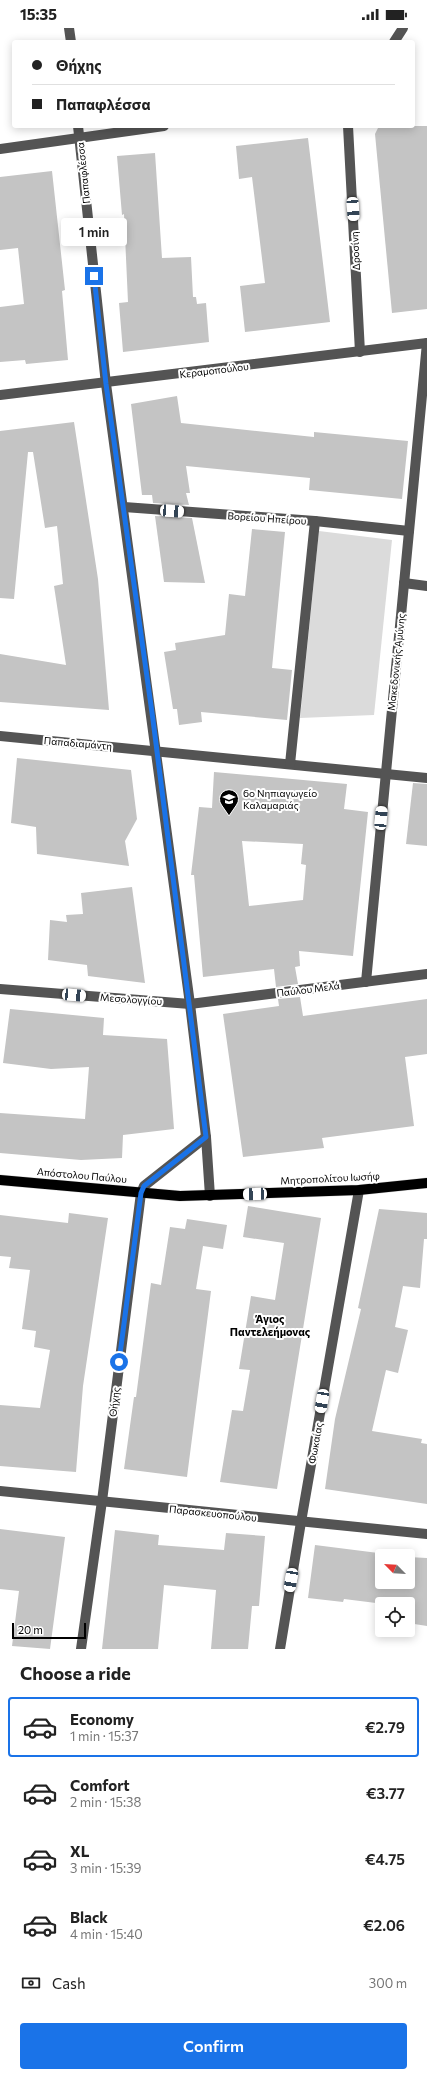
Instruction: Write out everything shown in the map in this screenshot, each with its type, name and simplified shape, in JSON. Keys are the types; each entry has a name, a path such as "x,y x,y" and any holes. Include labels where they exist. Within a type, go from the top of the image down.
{"main road":[{"name":"Απόστολου Παύλου","path":"0,1180 141,1193 210,1196"},
{"name":"Μητροπολίτου Ιωσήφ","path":"210,1196 359,1190 427,1183"}],"street":[{"path":"69,28 71,40"},
{"path":"395,40 403,28"},
{"name":"Παπαφλέσσα","path":"78,128 106,384 157,750 190,1004 206,1137 210,1196"},
{"path":"0,149 151,128"},
{"name":"Δροσίνη","path":"348,128 360,352"},
{"name":"Κεραμοπούλου","path":"0,395 106,384 427,343"},
{"name":"Μακεδονικής Αμύνης","path":"366,982 409,531 424,416 427,343"},
{"name":"Βορείου Ηπείρου","path":"124,508 315,521 409,531"},
{"path":"290,764 315,521"},
{"path":"404,583 427,586"},
{"name":"Παπαδιαμάντη","path":"0,736 157,750 427,778"},
{"name":"Παύλου Μελά","path":"190,1004 427,974"},
{"name":"Μεσολογγίου","path":"0,989 190,1004"},
{"path":"141,1193 144,1186 206,1137"},
{"name":"Φωκαίας","path":"280,1649 300,1522 359,1190"},
{"name":"Θήχης","path":"81,1649 102,1501 141,1193"},
{"name":"Παρασκευοπούλου","path":"0,1491 427,1534"}],"shaded area":[{"path":"319,531 392,540 374,715 300,718"}],"building":[{"path":"415,126 427,126 427,309 392,313 375,134 378,128 415,128"},
{"path":"308,138 330,322 245,332 240,286 265,283 252,177 239,179 236,146"},
{"path":"155,153 162,258 191,257 193,297 196,297 197,304 206,303 209,342 123,352 119,303 128,302 124,214 122,215 117,156"},
{"path":"52,171 65,290 62,291 68,360 26,364 25,360 0,362 0,307 24,304 18,248 0,250 0,177"},
{"path":"177,396 181,423 314,437 314,432 408,441 402,499 309,490 310,478 186,466 190,493 186,493 189,505 153,503 152,495 142,495 131,404"},
{"path":"74,422 98,579 109,710 0,702 0,654 66,665 54,586 63,584 57,526 45,528 33,452 28,452 14,599 0,598 0,431"},
{"path":"155,516 192,518 205,583 164,582"},
{"path":"252,529 285,532 272,668 292,670 287,720 201,712 202,722 179,725 177,709 173,709 164,652 176,650 175,643 225,635 229,594 245,596"},
{"path":"17,758 131,770 137,819 125,841 129,866 37,854 36,827 11,823"},
{"path":"214,772 347,784 344,809 368,812 353,956 299,951 300,966 295,967 298,984 276,987 274,969 203,977 194,875 191,875 199,807 212,808","holes":["242,841 303,844 301,864 306,865 303,900 249,906"]},
{"path":"413,783 427,784 427,846 406,844"},
{"path":"132,887 145,983 88,976 87,965 48,960 50,920 67,922 66,915 83,914 81,893"},
{"path":"300,997 303,1016 427,999 427,1054 405,1057 414,1126 322,1138 324,1148 243,1157 223,1014 279,1006 278,999"},
{"path":"10,1009 104,1018 103,1035 167,1039 174,1129 123,1135 122,1158 81,1160 0,1153 0,1113 85,1119 89,1067 51,1069 3,1063"},
{"path":"248,1206 321,1218 277,1489 220,1482 232,1410 243,1411 250,1370 239,1369 251,1296 275,1300 284,1243 243,1237"},
{"path":"379,1209 427,1213 427,1239 424,1239 420,1288 403,1286 395,1327 408,1330 398,1373 386,1370 372,1431 422,1439 421,1443 427,1444 427,1504 325,1489 335,1419 361,1309 358,1308"},
{"path":"69,1213 108,1218 83,1386 76,1472 0,1466 0,1405 40,1408 50,1350 34,1347 36,1331 22,1329 30,1270 9,1268 11,1257 0,1256 0,1215 68,1223"},
{"path":"187,1219 227,1225 223,1249 203,1246 196,1289 211,1291 187,1477 124,1469 134,1397 136,1397 151,1283 161,1285 170,1227 185,1229"},
{"path":"0,1529 65,1537 50,1649 12,1646 19,1591 0,1589"},
{"path":"115,1530 159,1535 158,1545 224,1550 226,1533 265,1536 259,1606 252,1606 248,1649 211,1649 216,1590 164,1585 158,1649 102,1649"},
{"path":"315,1545 375,1553 375,1589 415,1589 415,1557 427,1558 427,1626 415,1624 415,1597 375,1597 375,1603 344,1599 343,1602 308,1598"}],"place":[{"name":"6ο Νηπιαγωγείο Καλαμαριάς","path":"229,816"}],"district":[{"name":"Άγιος Παντελεήμονας","path":"270,1324"}],"route":[{"path":"94,276 106,384 153,720 206,1137 144,1186 141,1193 119,1362"}]}
